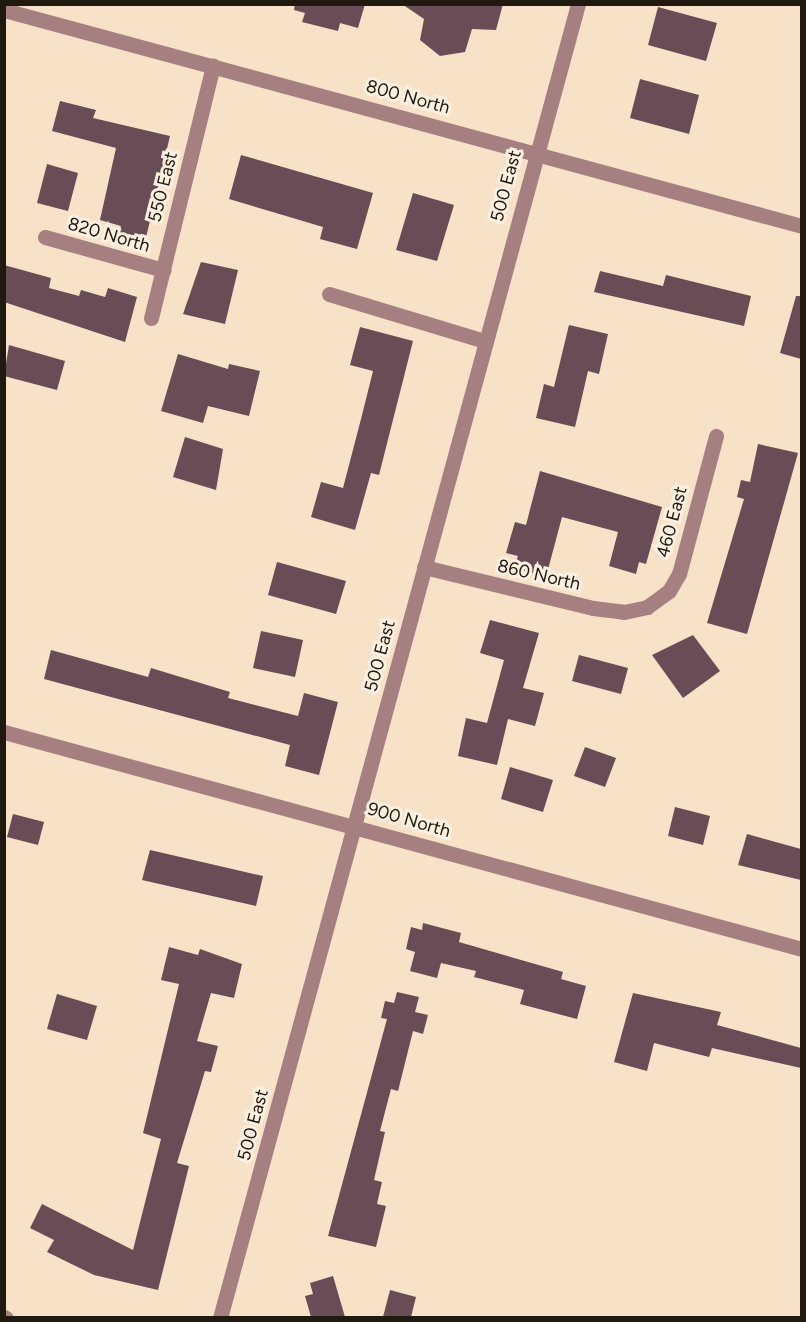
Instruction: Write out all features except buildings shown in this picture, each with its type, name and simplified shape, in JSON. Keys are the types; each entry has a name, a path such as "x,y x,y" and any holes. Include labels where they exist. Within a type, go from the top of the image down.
{"street":[{"name":"500 East","path":"220,1317 484,341 578,4"},
{"name":"800 North","path":"4,10 536,151 801,226"},
{"name":"550 East","path":"151,318 213,65"},
{"name":"820 North","path":"45,237 163,270"},
{"path":"329,294 484,341"},
{"name":"460 East","path":"647,607 669,591 679,574 716,436"},
{"name":"860 North","path":"424,567 594,608 647,607"},
{"name":"900 North","path":"4,732 354,825 801,949"}]}
